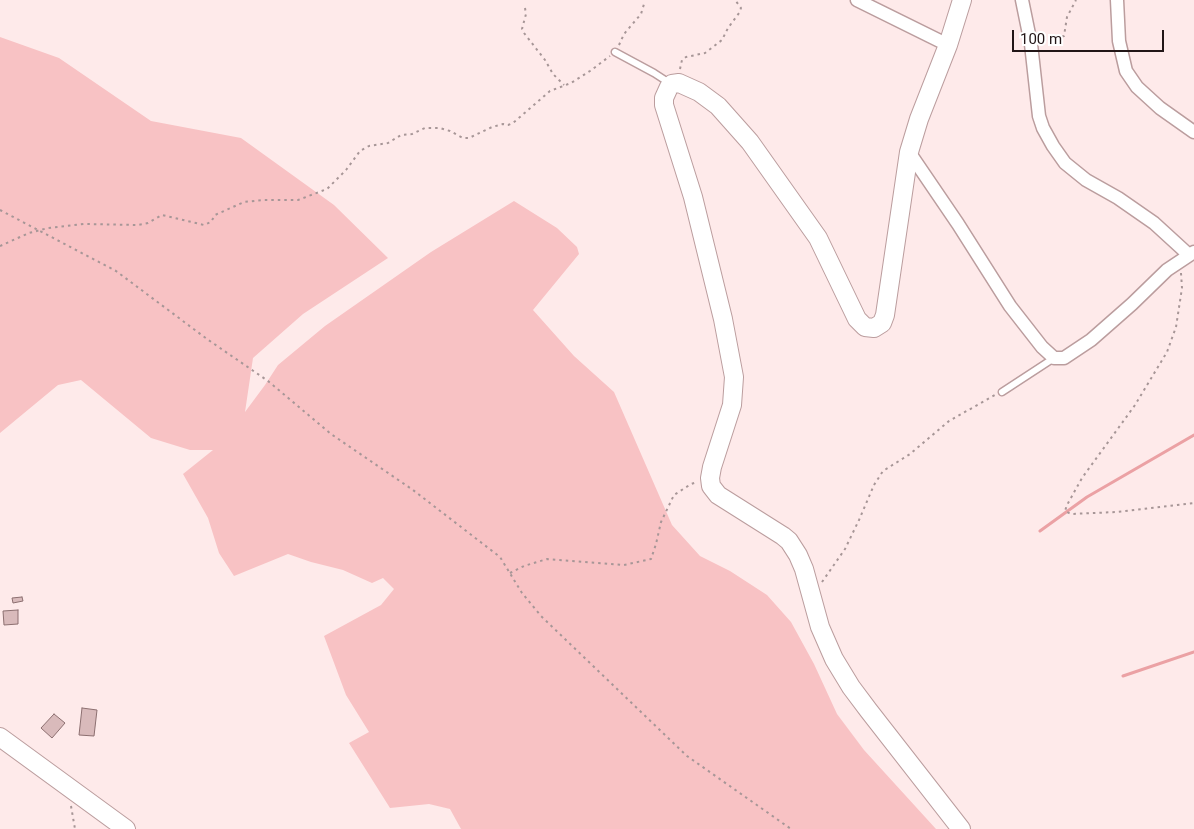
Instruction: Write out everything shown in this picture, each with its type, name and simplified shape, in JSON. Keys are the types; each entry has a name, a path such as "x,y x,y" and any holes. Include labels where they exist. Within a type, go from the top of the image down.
{"main road":[{"path":"961,829 851,688 834,658 820,627 804,569 789,541 718,495 711,486 710,478 732,405 734,377 723,319 693,197 664,105 664,98 666,90 675,84 698,92 718,106 750,142 818,238 857,319 865,327 874,328 882,322 885,315 909,152 919,119 948,45 962,0"},
{"path":"0,737 126,829"}],"street":[{"path":"857,0 948,45"},
{"path":"909,152 1010,306 1042,347 1054,358 1064,358 1091,340 1167,270 1188,256 1154,223 1118,198 1086,180 1065,163 1042,128 1031,44 1022,0"},
{"path":"1116,0 1119,41 1126,71 1137,87 1160,108 1194,132"}],"lane":[{"path":"615,52 675,84"},
{"path":"1002,392 1054,358"}],"path":[{"path":"675,84 682,60 686,57 705,53 722,40 741,8 735,0"},
{"path":"1031,44 1064,36 1067,16 1076,0"},
{"path":"525,8 526,14 522,29 524,34 545,60 553,74 564,84"},
{"path":"0,246 29,233 48,228 84,224 148,223 162,215 204,225 211,222 215,214 244,202 298,200 327,189 346,170 360,151 369,146 388,143 401,135 412,134 432,127 450,131 463,138 469,138 492,127 503,124 508,125 550,91 564,84 571,83"},
{"path":"0,210 116,271 207,339 268,381 330,434 413,490 500,557 522,593 541,616 687,756 791,829"},
{"path":"1188,256 1176,327 1167,352 1135,405 1082,478 1065,511 1071,514 1116,512 1194,503"},
{"path":"811,597 845,549 882,471 910,454 949,421 1002,392"},
{"path":"510,573 524,566 547,559 624,566 650,559 661,522 674,495 690,484 710,478"},
{"path":"75,829 70,809 76,792"}],"shaded area":[{"path":"0,37 59,58 151,121 241,138 334,205 388,258 303,314 253,358 245,412 278,365 325,326 431,252 514,201 557,228 577,247 579,254 533,310 574,356 614,392 672,525 700,556 730,571 767,595 791,622 814,664 837,714 864,750 936,829 461,829 450,809 429,804 390,808 349,743 369,732 346,695 324,636 381,605 394,589 383,578 372,583 343,570 288,554 234,576 219,553 208,518 183,474 213,450 190,450 151,438 81,380 58,385 0,433"}],"building":[{"path":"22,597 23,601 13,603 12,598"},
{"path":"18,610 18,624 4,625 3,611"},
{"path":"82,708 97,710 94,736 79,735"},
{"path":"54,714 65,723 52,738 41,728"}],"waterway":[{"path":"1040,531 1087,497 1194,435"},
{"path":"1123,676 1194,652"}]}
